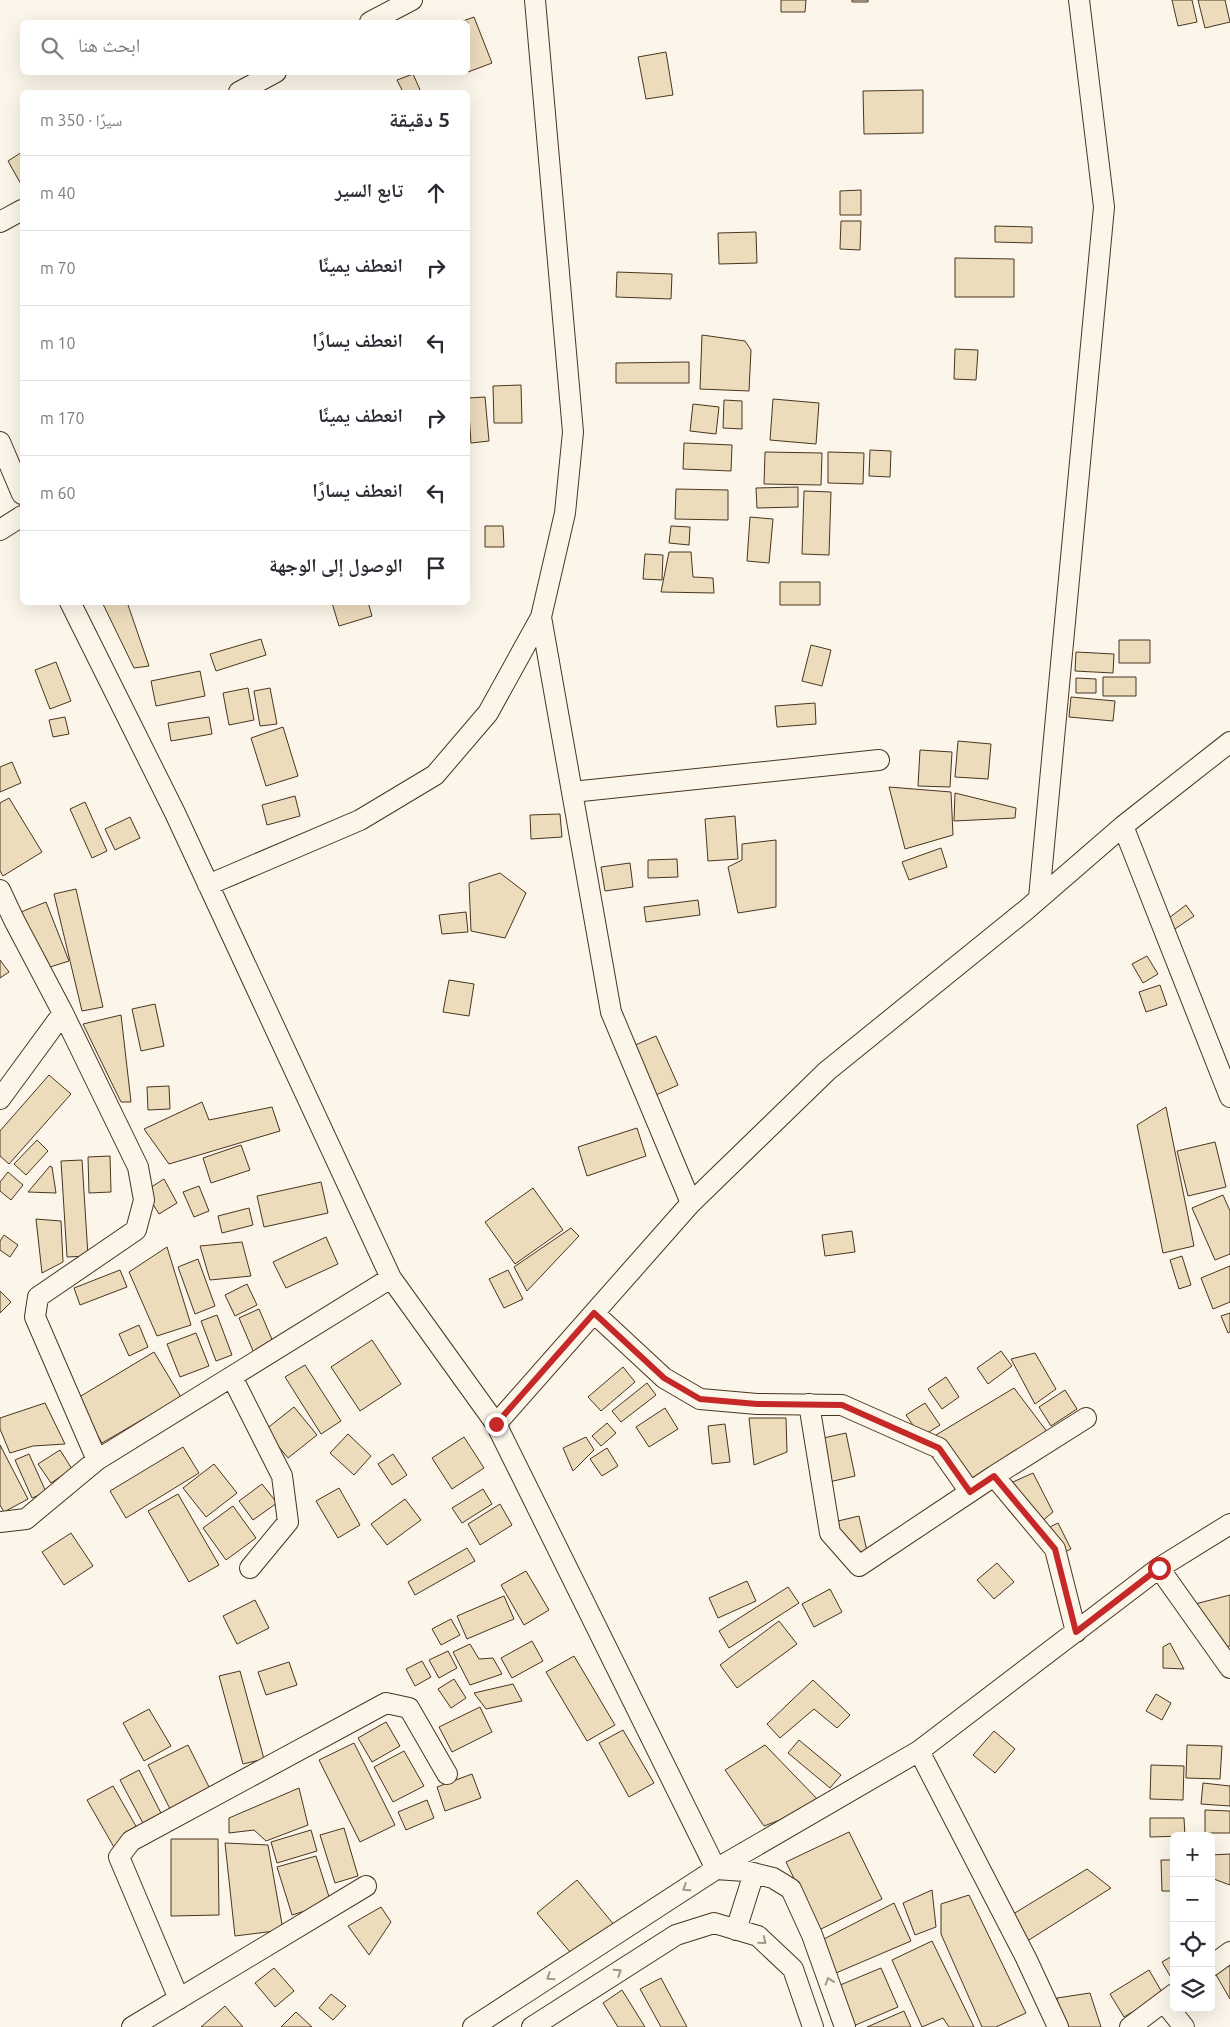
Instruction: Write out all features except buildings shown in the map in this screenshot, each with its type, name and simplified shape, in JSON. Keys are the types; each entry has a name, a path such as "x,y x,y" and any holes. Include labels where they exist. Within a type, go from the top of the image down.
{"street":[{"path":"374,20 412,0"},
{"path":"208,885 360,820 435,775 488,713 541,617 565,513 572,432 535,0"},
{"path":"1039,898 1104,207 1079,0"},
{"path":"243,90 270,75"},
{"path":"0,222 20,211"},
{"path":"0,442 20,489"},
{"path":"0,530 20,517"},
{"path":"71,605 175,813 391,1278 496,1424 716,1869"},
{"path":"541,617 611,1012 692,1203"},
{"path":"496,1424 692,1203 827,1071 1039,898 1123,826 1230,742"},
{"path":"572,792 879,760"},
{"path":"1123,826 1230,1096"},
{"path":"0,890 63,1013 138,1167 144,1200 136,1230 38,1297 35,1317 97,1460"},
{"path":"0,1099 63,1013"},
{"path":"0,1522 26,1519 97,1460 391,1278"},
{"path":"594,1313 664,1378 700,1399 757,1404 842,1405 939,1448 970,1492"},
{"path":"232,1377 282,1476 288,1522 250,1568"},
{"path":"809,1404 830,1533 859,1566 994,1476 1086,1418"},
{"path":"994,1476 1055,1549 1076,1632"},
{"path":"473,2027 716,1869 918,1751 1159,1568 1230,1524"},
{"path":"1159,1568 1230,1668"},
{"path":"179,1999 119,1857 131,1841 386,1703 408,1708 447,1774"},
{"path":"918,1751 1026,1958 1058,2027"},
{"path":"716,1869 754,1873 773,1878 791,1889 812,1935 845,2027"},
{"path":"736,1930 754,1873"},
{"path":"132,2027 366,1886"},
{"path":"532,2027 676,1935 714,1923 758,1936 793,1969 813,2027"},
{"path":"1215,1963 1230,1952"},
{"path":"1130,2027 1169,1998 1184,2027"}],"route":[{"path":"496,1424 594,1313 664,1378 700,1399 757,1404 842,1405 939,1448 970,1492 994,1476 1055,1549 1076,1632 1159,1568"}]}
